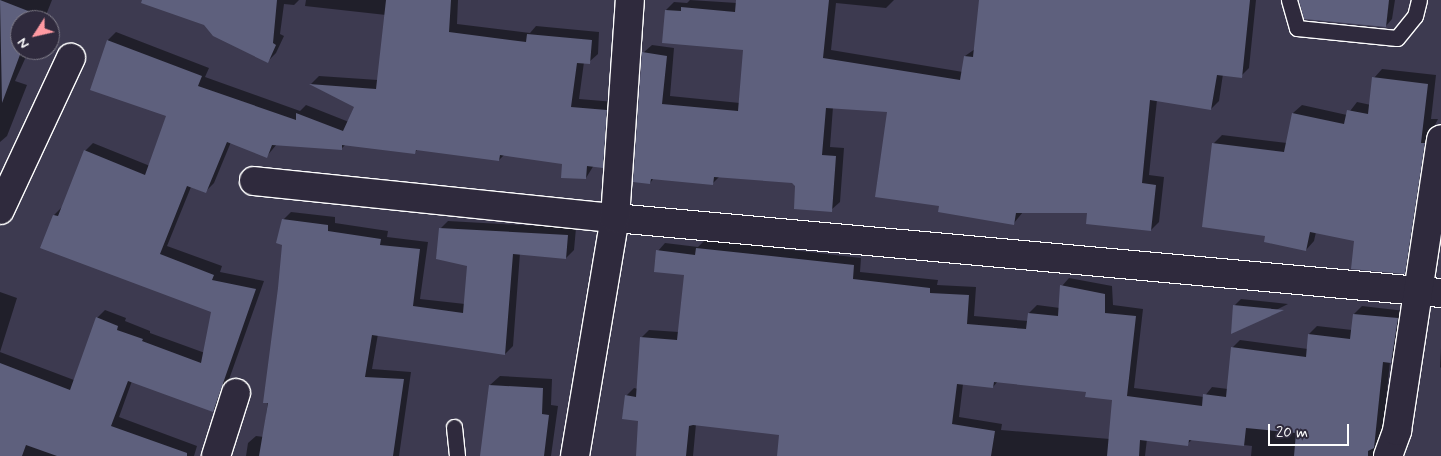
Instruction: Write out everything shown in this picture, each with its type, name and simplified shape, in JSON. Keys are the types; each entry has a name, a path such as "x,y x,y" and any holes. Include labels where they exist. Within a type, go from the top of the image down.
{"street":[{"path":"575,456 615,218 630,0"},
{"path":"0,210 71,58"},
{"path":"1388,456 1397,431 1431,292 1441,140"},
{"path":"254,181 615,218 1431,292"},
{"path":"216,456 236,393"}],"lane":[{"path":"1289,0 1297,28 1397,38 1415,16 1419,0"},
{"path":"454,427 457,456"}],"building":[{"path":"0,0 26,10 10,10 10,60 18,60 2,103"},
{"path":"142,0 277,0 273,43 276,45 268,63 213,36 204,25 141,3"},
{"path":"386,0 451,0 449,32 526,42 527,34 592,40 590,64 577,63 571,107 607,110 603,168 587,166 586,179 561,178 562,164 500,155 499,161 416,150 415,154 342,145 342,150 272,145 267,158 227,142 206,193 187,186 160,254 214,275 212,280 256,289 213,412 128,381 111,426 187,453 187,456 57,456 26,445 22,456 0,456 0,363 70,390 96,317 118,326 117,330 143,339 142,341 201,363 211,312 40,248 53,215 58,216 84,150 145,175 166,116 90,90 107,40 202,76 198,86 296,120 296,113 343,131 354,107 309,84 376,89"},
{"path":"736,0 829,0 823,58 960,80 964,56 973,57 979,0 1250,0 1242,78 1217,75 1211,110 1150,100 1142,183 1156,185 1151,231 1086,224 1087,213 1016,213 1014,225 938,212 939,206 875,197 887,112 826,108 822,155 836,156 832,212 794,209 795,186 792,183 714,177 713,185 651,179 650,184 633,182 642,52 667,56 662,104 738,111 743,50 662,43 665,10 681,11 681,7 735,12"},
{"path":"1299,0 1389,0 1386,27 1304,19"},
{"path":"1372,77 1428,84 1421,143 1425,143 1405,274 1351,269 1354,241 1310,232 1306,251 1264,242 1265,236 1202,227 1212,143 1284,152 1292,113 1344,124 1347,110 1368,114"},
{"path":"282,219 328,225 328,231 381,239 380,245 420,249 413,306 463,313 467,266 436,259 439,228 568,235 566,259 513,254 505,355 372,335 365,377 404,379 393,456 259,456 268,403 263,403 282,245 276,243"},
{"path":"696,248 854,265 853,279 930,288 930,293 969,295 967,324 1026,329 1028,313 1058,316 1060,285 1105,294 1105,313 1136,316 1127,396 1202,406 1203,394 1226,397 1231,347 1306,357 1308,334 1350,339 1353,314 1398,318 1391,363 1383,362 1374,448 1368,451 1368,456 1294,456 1296,433 1246,428 1244,446 1189,440 1188,446 1140,440 1139,456 1107,456 1112,400 1085,397 1086,392 994,382 993,388 957,384 952,424 995,431 991,456 777,456 779,435 693,425 689,426 686,456 636,456 638,421 622,419 625,395 636,397 640,337 677,340 684,275 654,272 656,250 695,255"},
{"path":"1233,305 1284,310 1231,334"},
{"path":"489,385 543,388 542,414 549,415 544,456 480,456"}]}
